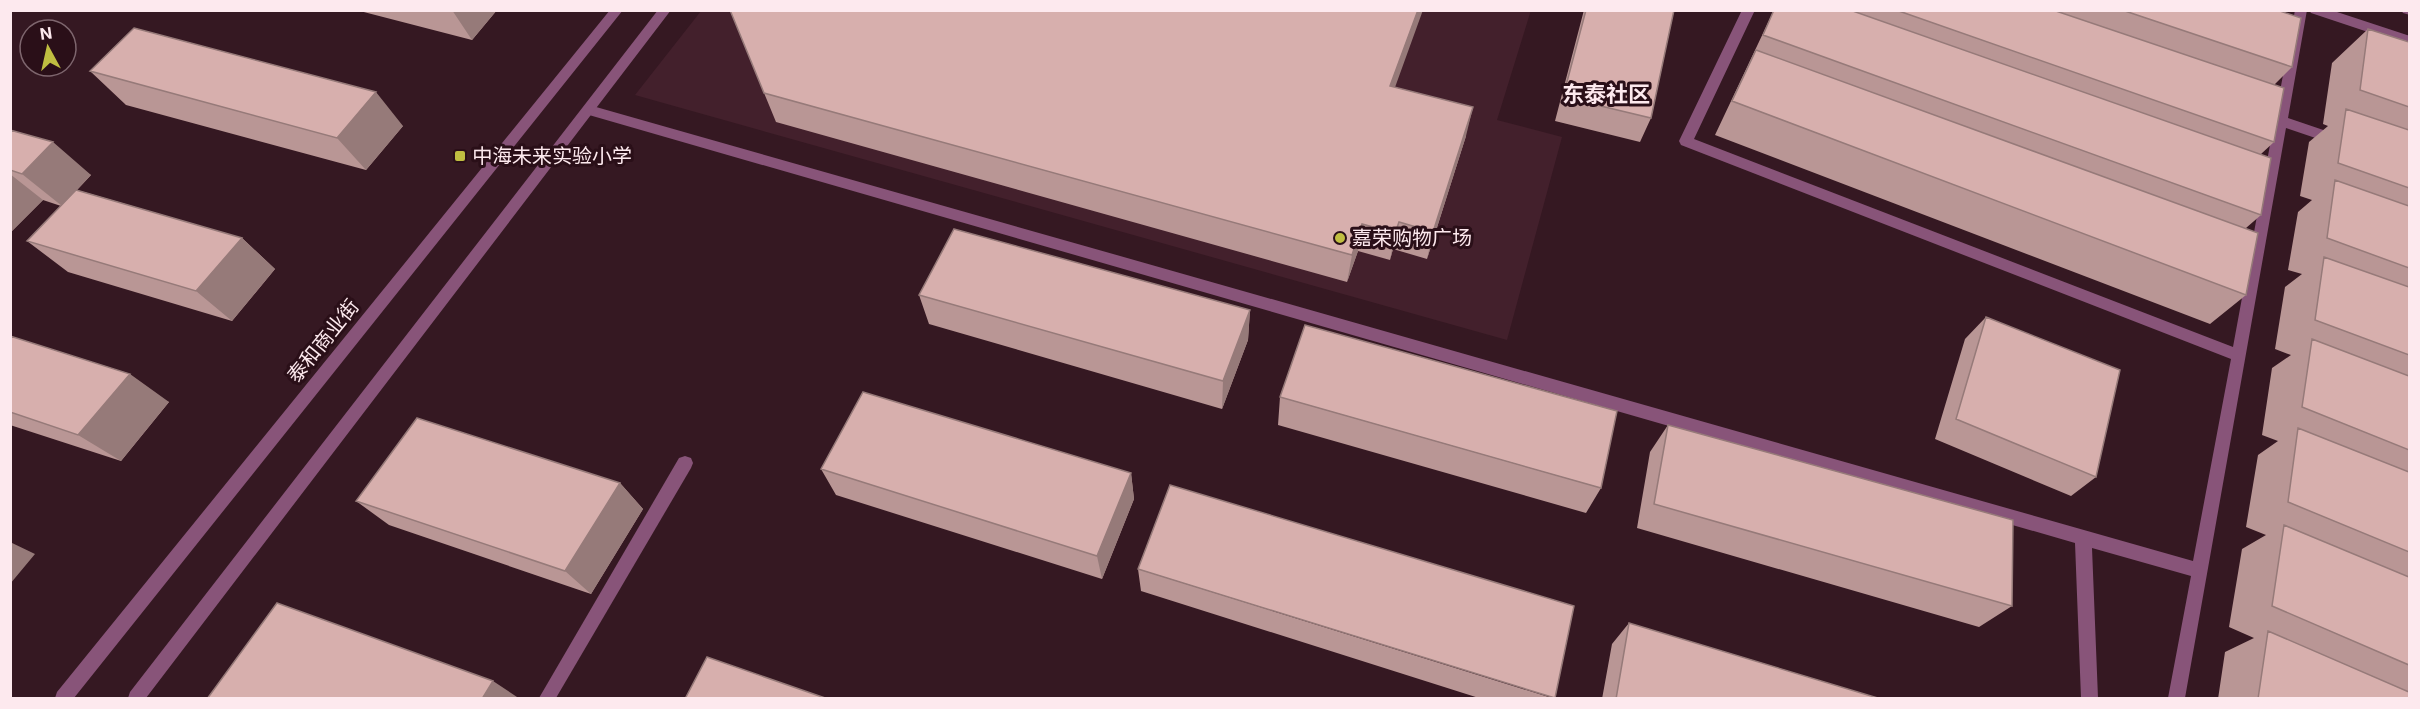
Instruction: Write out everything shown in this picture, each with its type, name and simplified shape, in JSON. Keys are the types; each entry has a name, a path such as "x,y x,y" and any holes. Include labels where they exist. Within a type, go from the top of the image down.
{"street":[{"name":"泰和商业街","path":"63,699 617,10"},
{"path":"136,699 665,10"},
{"path":"1749,10 1686,141 2239,356"},
{"path":"2177,699 2301,10"},
{"path":"2315,10 2409,41"},
{"path":"589,110 2200,571"},
{"path":"2259,113 2346,143"},
{"path":"546,699 685,463"},
{"path":"2083,537 2089,699"}],"shaded area":[{"name":"嘉荣购物广场","path":"1531,10 1497,120 1562,137 1507,340 635,95 701,11"}],"building":[{"name":"嘉荣购物广场","path":"730,10 1418,10 1390,86 1473,107 1433,232 1399,222 1395,233 1362,224 1352,255 764,93"},
{"path":"1586,10 1674,10 1651,118 1563,97"},
{"path":"1774,10 1850,10 2271,158 2261,215 1763,35"},
{"path":"1896,10 2053,10 2284,88 2274,142"},
{"path":"2122,10 2277,10 2301,18 2292,67"},
{"path":"134,28 376,92 337,138 90,71"},
{"path":"2368,29 2409,42 2409,107 2360,90"},
{"path":"1756,50 2258,233 2246,295 1732,101"},
{"path":"2346,109 2409,130 2409,188 2338,163"},
{"path":"10,130 53,142 22,174 10,170"},
{"path":"2335,180 2409,206 2409,268 2327,238"},
{"path":"76,190 242,238 196,291 27,241"},
{"path":"954,229 1250,310 1223,381 919,295"},
{"path":"2324,257 2409,287 2409,355 2315,320"},
{"path":"1986,317 2120,370 2096,477 1956,419"},
{"path":"1305,325 1617,411 1601,488 1280,397"},
{"path":"10,336 130,374 78,435 10,412"},
{"path":"2312,339 2409,376 2409,450 2302,407"},
{"path":"863,392 1131,473 1097,556 821,469"},
{"path":"417,418 620,483 565,571 356,501"},
{"path":"1668,425 2013,520 2012,606 1654,504"},
{"path":"2298,428 2409,472 2409,552 2288,502"},
{"path":"1170,485 1574,606 1555,698 1138,569"},
{"path":"2284,525 2409,577 2409,665 2272,606"},
{"path":"277,603 493,681 482,699 207,699"},
{"path":"1629,623 1881,699 1616,699"},
{"path":"2268,631 2409,692 2409,699 2258,699"},
{"path":"707,657 828,699 685,699"}],"place":[{"name":"中海未来实验小学","path":"460,156"},
{"name":"嘉荣购物广场","path":"1340,238"}],"district":[{"name":"东泰社区","path":"1606,94"}]}
